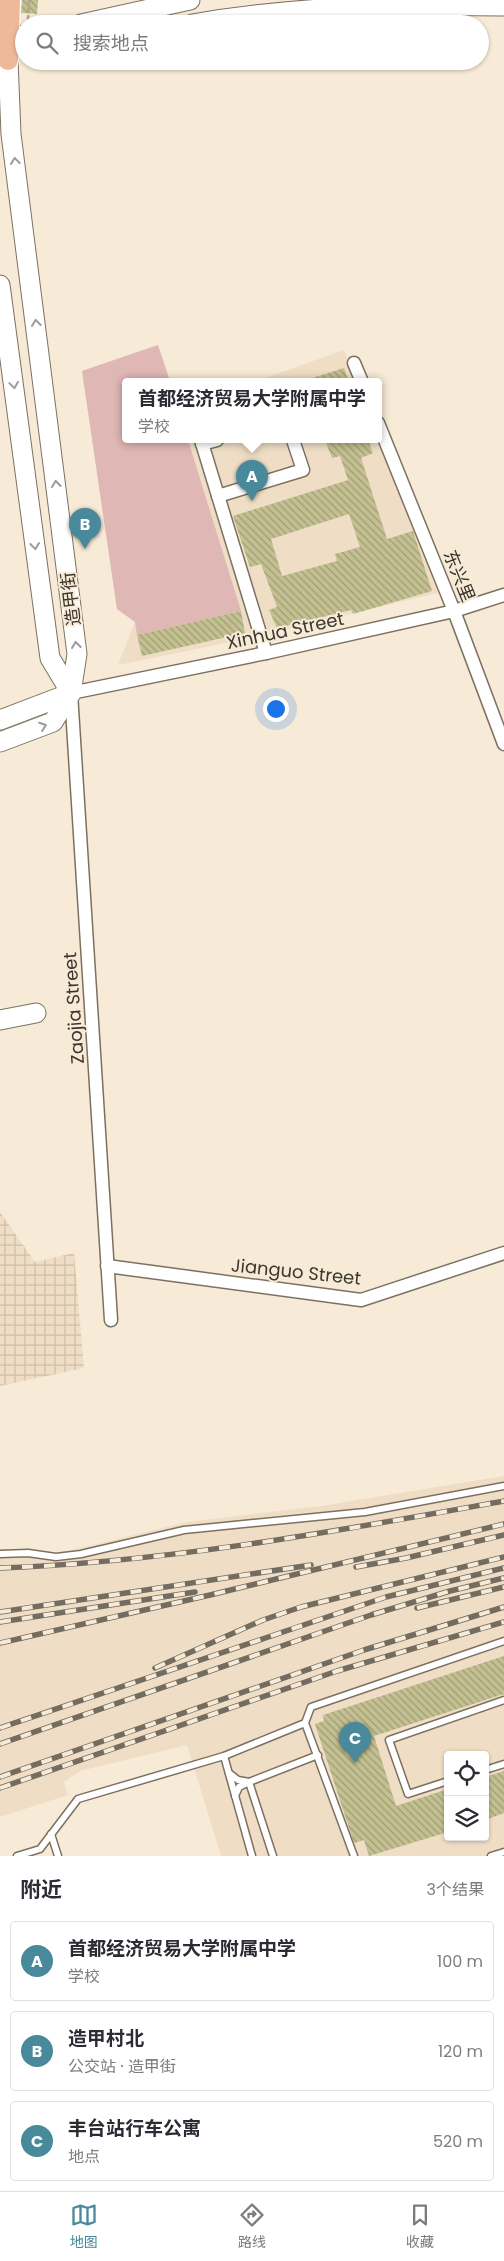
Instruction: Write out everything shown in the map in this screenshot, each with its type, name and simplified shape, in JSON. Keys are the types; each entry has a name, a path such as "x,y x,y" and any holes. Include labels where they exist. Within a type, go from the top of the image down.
{"main road":[{"path":"10,0 11,49"},
{"path":"122,15 190,0"},
{"path":"263,15 319,8 435,5 504,6"},
{"name":"造甲街","path":"11,49 11,134 77,654 71,693"},
{"name":"造甲街","path":"0,286 50,658 71,693"},
{"path":"0,720 71,693"},
{"path":"0,742 53,722 71,693"},
{"path":"0,1020 36,1013"}],"street":[{"path":"354,363 360,378"},
{"name":"东兴里","path":"382,433 454,611 504,744"},
{"path":"202,443 266,653"},
{"path":"218,496 303,470 294,443"},
{"name":"Xinhua Street","path":"71,693 266,653 454,611 504,595"},
{"name":"Zaojia Street","path":"71,693 111,1320"},
{"name":"Jianguo Street","path":"107,1266 361,1300 504,1253"}],"lane":[{"path":"0,1554 28,1553 56,1557 81,1554 184,1530 365,1512 504,1486"},
{"path":"354,1856 305,1723 311,1707 504,1641"},
{"path":"444,1782 408,1794 388,1740 504,1700"},
{"path":"17,1856 40,1849 78,1799 224,1756 305,1723"},
{"path":"235,1796 239,1787 249,1782 318,1755"},
{"path":"224,1756 252,1856"},
{"path":"489,1769 504,1764"},
{"path":"228,1773 238,1780 249,1782"},
{"path":"249,1782 273,1856"},
{"path":"51,1834 58,1856"},
{"path":"491,1856 504,1852"}],"path":[{"path":"28,15 29,0"}],"shaded area":[{"path":"158,345 170,378 122,378 122,443 380,443 438,593 246,639 118,665 135,622 117,609 82,371"},
{"path":"158,345 169,378 122,378 122,443 189,443 241,611 137,635 135,622 117,609 82,371"},
{"path":"344,350 354,378 265,378"},
{"path":"0,1212 35,1262 74,1253 84,1368 0,1386"},
{"path":"504,1476 504,1856 221,1856 187,1745 80,1771 64,1782 68,1795 0,1817 0,1549 32,1549 56,1554 187,1522 321,1506"}],"building":[{"path":"22,0 38,0 37,14 21,13"},
{"path":"344,368 348,378 312,378"},
{"path":"326,443 369,443 373,453 361,458 387,539 413,531 432,591 353,614 351,610 277,628 269,610 277,607 261,564 250,567 233,516 348,480 340,456 332,458","holes":["349,514 360,547 335,554 337,561 282,576 271,539"]},
{"path":"241,611 245,633 142,656 137,635"},
{"path":"504,1656 504,1694 374,1736 396,1806 444,1790 444,1833 369,1856 364,1840 354,1843 315,1724 324,1721 323,1715"},
{"path":"504,1771 504,1813 489,1819 489,1796 489,1776"}],"railway":[{"path":"0,1568 64,1565 190,1552 316,1534 504,1501"},
{"path":"0,1643 210,1595 504,1524"},
{"path":"356,1567 406,1558 504,1535"},
{"path":"155,1668 263,1620 301,1607 504,1557"},
{"path":"0,1612 311,1565"},
{"path":"0,1728 386,1597 504,1568"},
{"path":"0,1744 371,1615 450,1591 504,1578"},
{"path":"417,1608 504,1587"},
{"path":"0,1622 195,1592"},
{"path":"0,1777 364,1650 504,1607"},
{"path":"0,1788 337,1671 504,1622"}],"place":[{"name":"首都经济贸易大学附属中学","path":"252,501"},
{"name":"造甲村北","path":"85,549"},
{"name":"丰台站行车公寓","path":"355,1763"}]}
